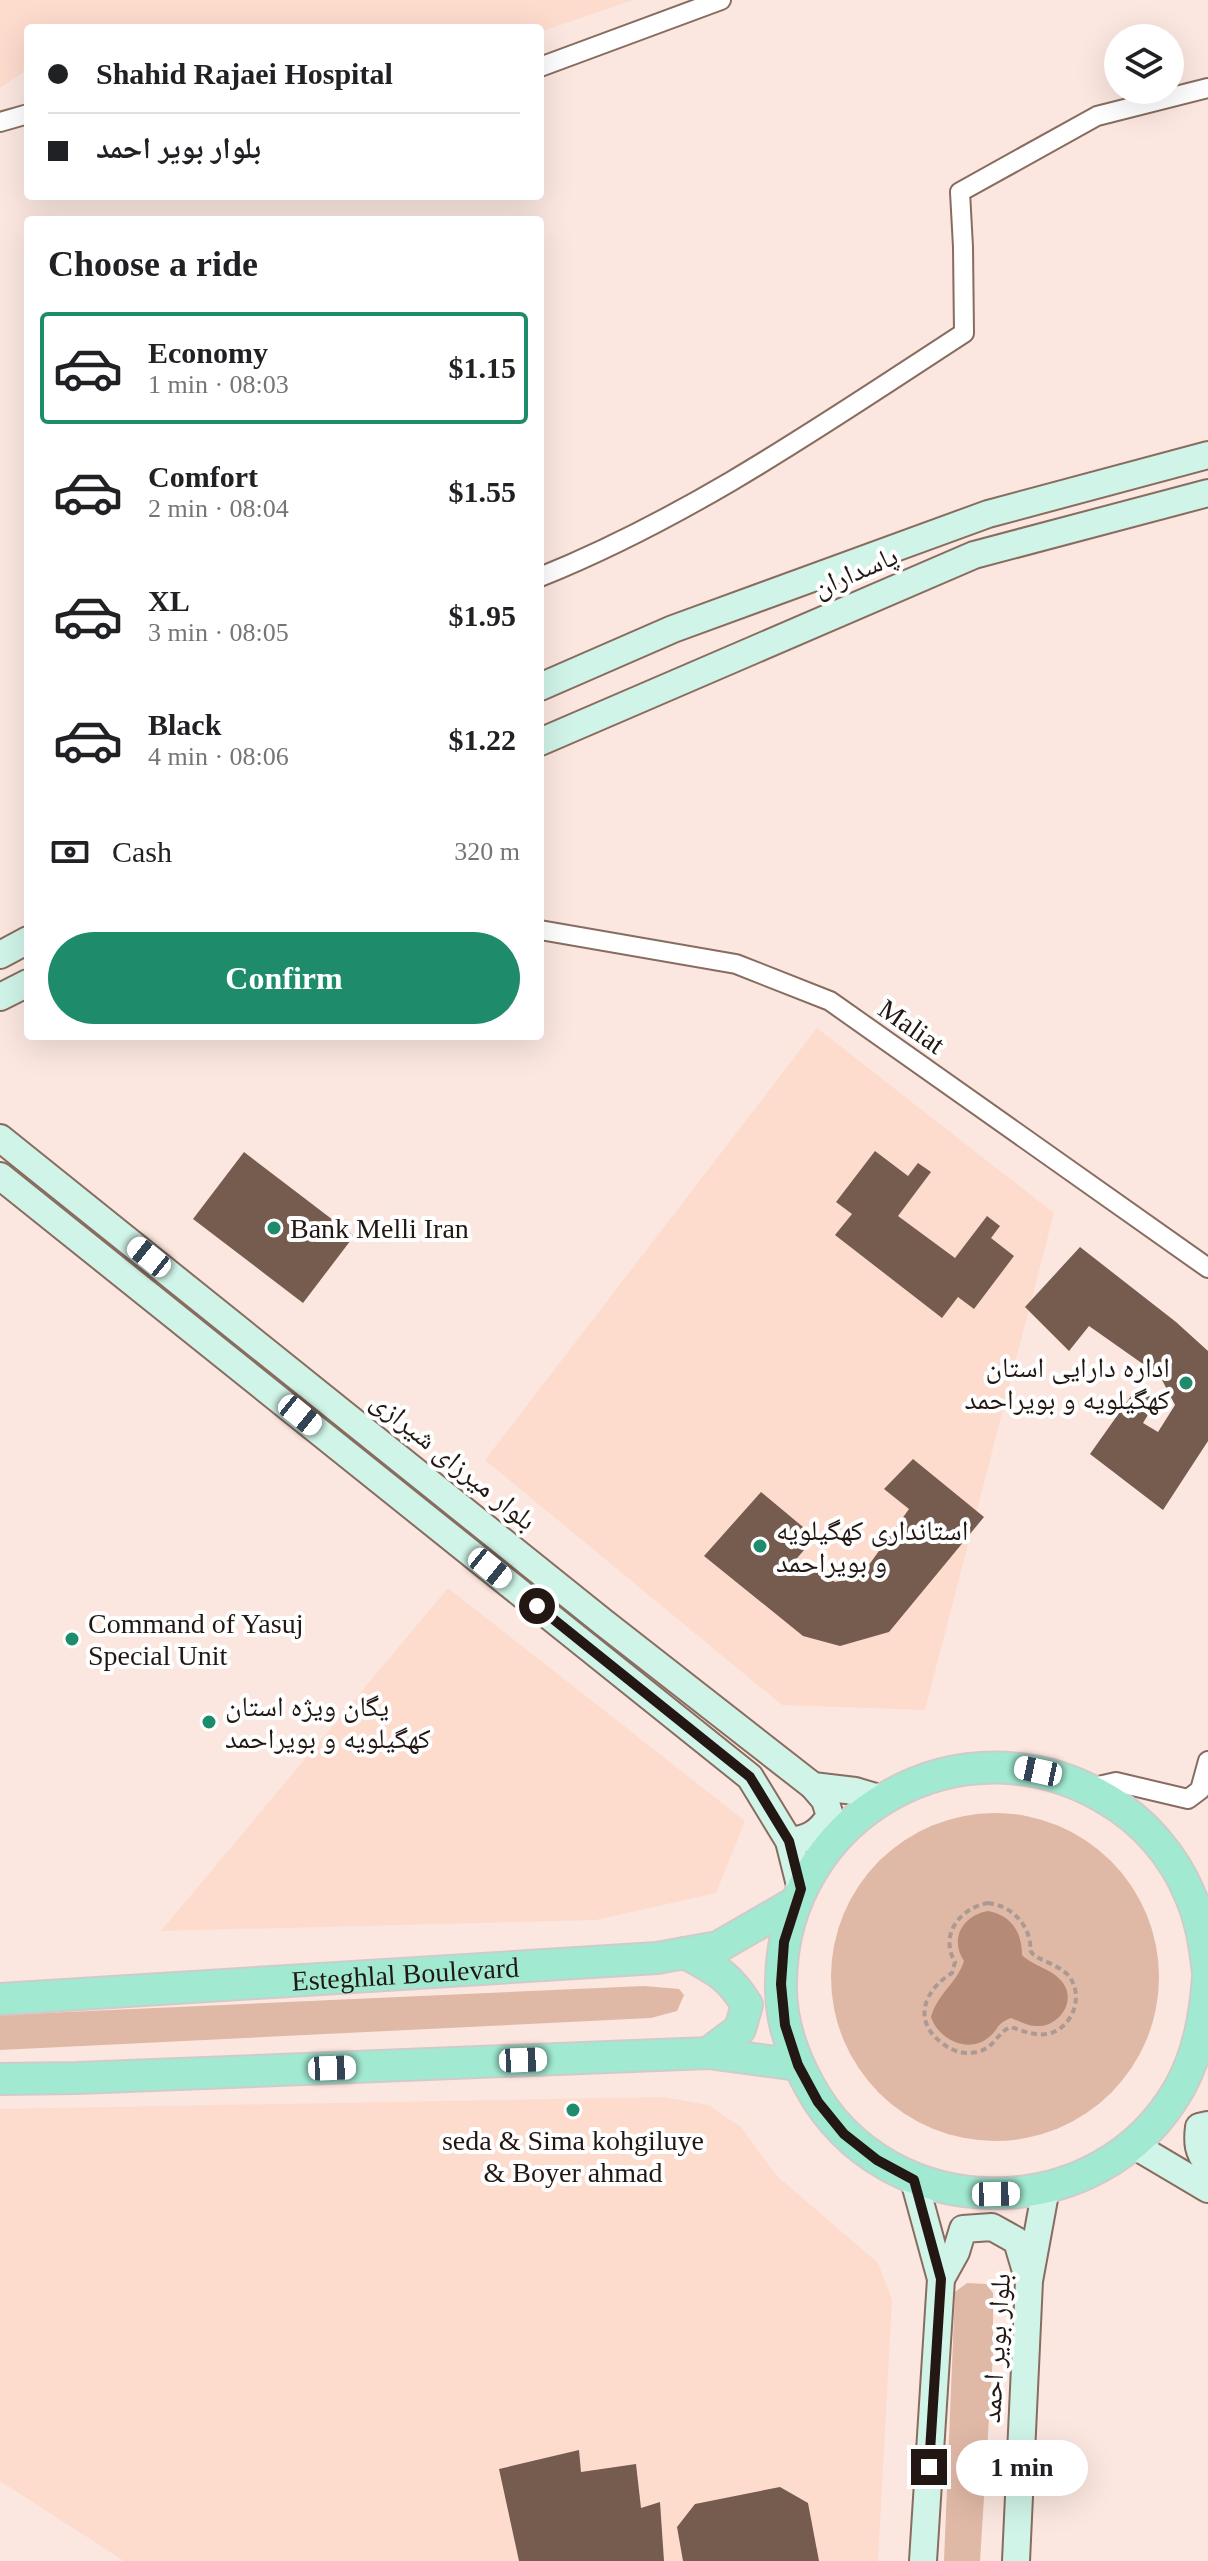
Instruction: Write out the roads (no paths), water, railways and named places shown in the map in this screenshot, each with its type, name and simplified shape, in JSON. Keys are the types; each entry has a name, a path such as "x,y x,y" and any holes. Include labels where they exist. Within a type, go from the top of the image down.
{"main road":[{"name":"پاسداران","path":"544,685 673,629 988,514 1208,455"},
{"name":"پاسداران","path":"544,740 974,555 1208,493"},
{"path":"0,955 24,942"},
{"path":"0,997 24,985"},
{"name":"بلوار میرزای شیرازی","path":"0,1138 603,1622 813,1786"},
{"path":"0,1176 750,1777 789,1841 799,1896"},
{"path":"985,1767 1021,1768 1090,1788 1121,1807 1149,1832 1199,1899 1208,1975 1203,2060 1158,2118 1132,2144 1106,2163 1077,2178 1013,2194 946,2190 914,2180 877,2160 844,2134 818,2102 798,2065 785,2025 781,1984 784,1942 799,1896 827,1847 862,1813 914,1782 949,1771 985,1767"},
{"path":"813,1786 855,1791 882,1799"},
{"path":"789,1841 806,1840 821,1830 830,1816 825,1800 813,1786"},
{"name":"Esteghlal Boulevard","path":"0,1999 626,1960 685,1953 718,1947 799,1896"},
{"path":"685,1953 733,1982 747,2005 740,2029 708,2053"},
{"path":"0,2079 708,2053 798,2065"},
{"path":"1208,2125 1199,2127 1197,2143 1208,2165"},
{"path":"1132,2144 1208,2189"},
{"name":"بلوار بویر احمد","path":"914,2180 941,2279 923,2561"},
{"name":"بلوار بویر احمد","path":"1016,2561 1029,2281 1046,2188"},
{"path":"941,2279 956,2252 963,2229 992,2227 1017,2241 1029,2281"}],"street":[{"path":"544,66 721,0"},
{"path":"544,575 588,557 759,467 964,333 960,192 1097,116 1208,88"},
{"path":"0,122 24,115"},
{"name":"Maliat","path":"544,931 736,964 830,1001 1208,1268"},
{"path":"1090,1788 1116,1782 1188,1799 1200,1790 1208,1761"}],"place":[{"name":"Bank Melli Iran","path":"274,1228"},
{"name":"اداره دارایی استان کهگیلویه و بویراحمد","path":"1186,1383"},
{"name":"استانداری کهگیلویه و بویراحمد","path":"760,1546"},
{"name":"Command of Yasuj Special Unit","path":"72,1639"},
{"name":"یگان ویژه استان کهگیلویه و بویراحمد","path":"209,1722"},
{"name":"seda & Sima kohgiluye & Boyer ahmad","path":"573,2110"}]}
